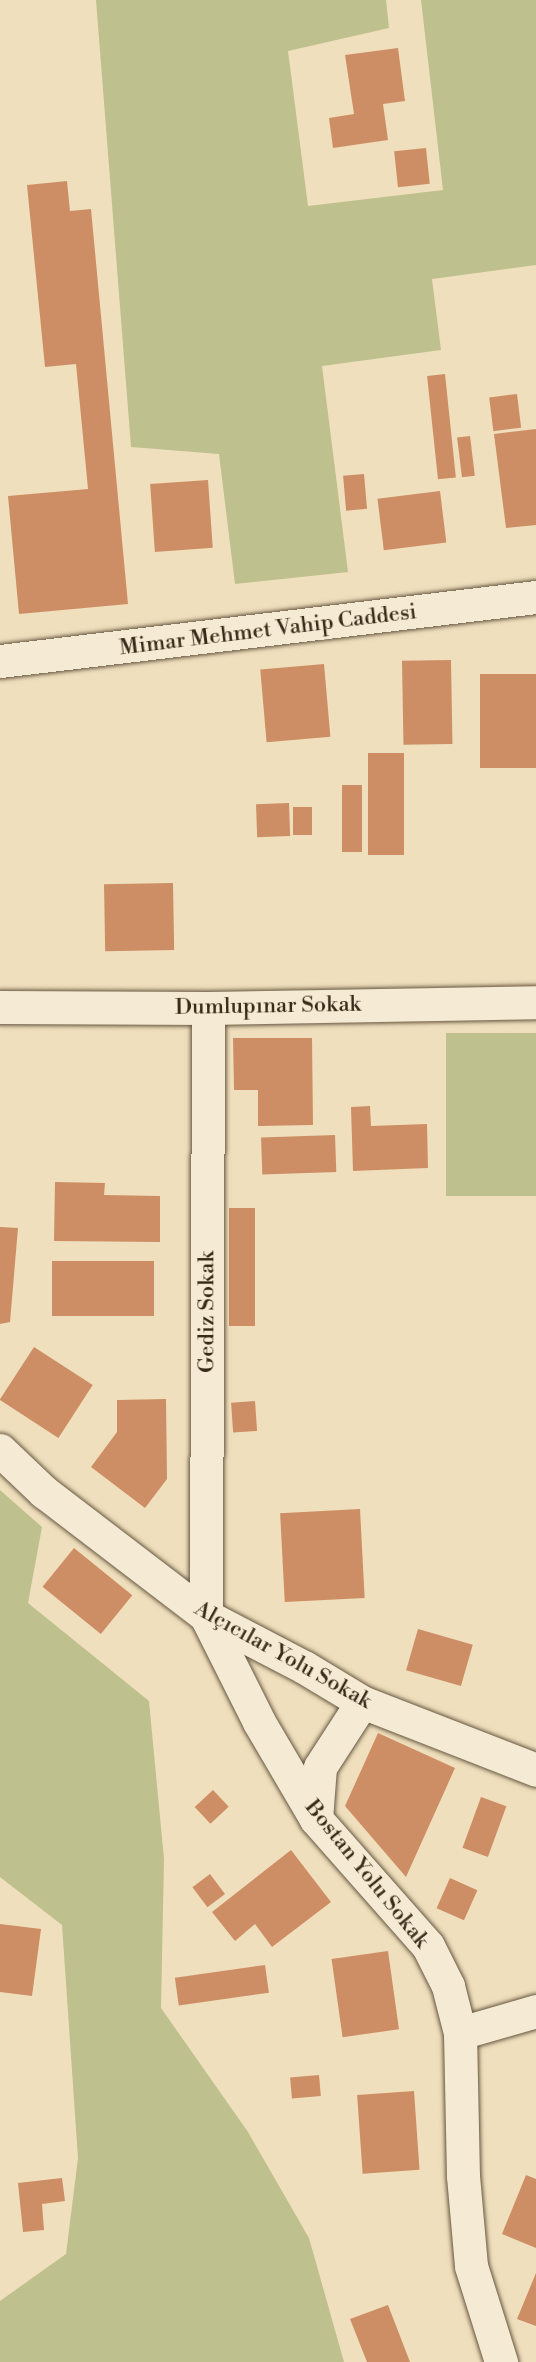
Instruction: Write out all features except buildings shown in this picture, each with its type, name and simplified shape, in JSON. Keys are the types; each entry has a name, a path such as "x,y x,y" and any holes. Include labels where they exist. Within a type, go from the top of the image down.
{"street":[{"name":"Mimar Mehmet Vahip Caddesi","path":"0,662 536,597"},
{"name":"Dumlupınar Sokak","path":"0,1007 208,1008 536,1002"},
{"name":"Gediz Sokak","path":"206,1617 208,1008"},
{"name":"Alçıcılar Yolu Sokak","path":"0,1450 44,1492 206,1617 304,1667 362,1702 536,1770"},
{"name":"Bostan Yolu Sokak","path":"206,1617 259,1722 316,1818 428,1946 448,1986 460,2033 463,2176 471,2266 501,2362"},
{"path":"316,1818 320,1767 362,1702"},
{"path":"460,2033 536,2011"}],"green space":[{"path":"96,0 386,0 389,28 288,51 308,206 443,190 421,0 536,0 536,265 432,279 441,350 322,366 348,572 235,584 219,454 131,447"},
{"path":"446,1033 536,1033 536,1196 446,1196"},
{"path":"0,1490 42,1527 28,1603 149,1701 164,1859 161,2008 248,2132 309,2238 344,2362 0,2362 0,2301 66,2254 78,2158 62,1925 0,1877"}]}
